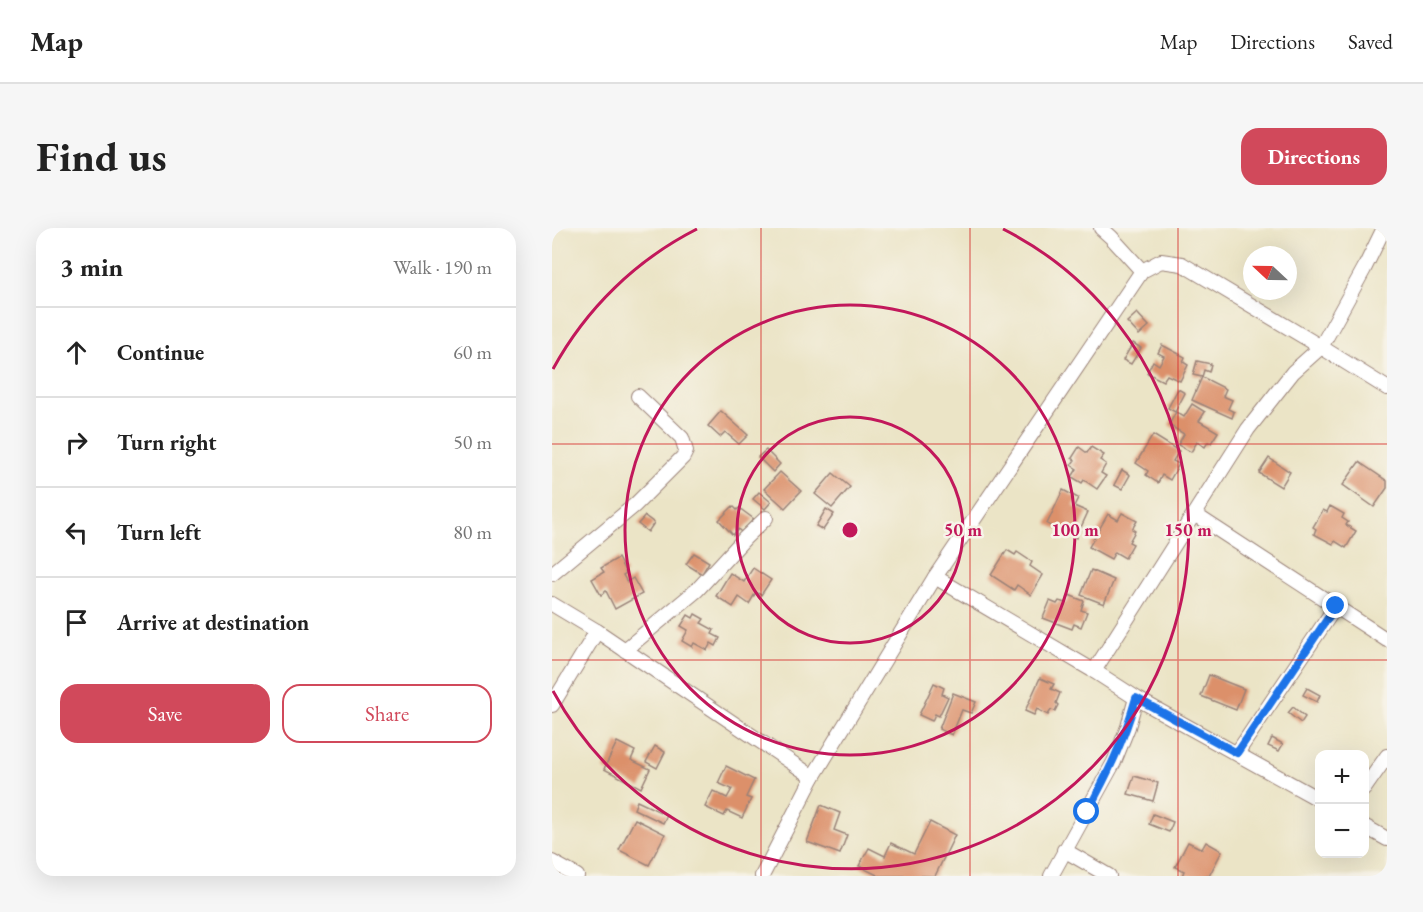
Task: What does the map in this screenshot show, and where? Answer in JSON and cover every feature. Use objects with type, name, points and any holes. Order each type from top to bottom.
[{"type":"street","points":[[1101,228],[1142,271]]},
{"type":"street","points":[[1094,670],[1248,429],[1293,372],[1322,347],[1384,228]]},
{"type":"street","points":[[762,876],[813,777],[935,577],[1142,271],[1161,261],[1182,264],[1387,388]]},
{"type":"street","points":[[552,574],[635,505],[683,457],[686,451],[682,438],[638,396]]},
{"type":"street","points":[[1194,514],[1387,640]]},
{"type":"street","points":[[625,650],[697,590],[766,518]]},
{"type":"street","points":[[935,577],[1094,670],[1136,698],[1315,797]]},
{"type":"street","points":[[552,604],[597,631],[813,777]]},
{"type":"street","points":[[1237,753],[1336,606]]},
{"type":"street","points":[[552,705],[597,631]]},
{"type":"street","points":[[1051,876],[1114,762],[1128,727],[1136,698]]},
{"type":"street","points":[[1369,783],[1387,756]]},
{"type":"street","points":[[1369,828],[1387,839]]},
{"type":"street","points":[[1064,850],[1109,876]]},
{"type":"street","points":[[552,862],[577,876]]},
{"type":"building","points":[[1137,313],[1149,326],[1139,335],[1127,322]]},
{"type":"building","points":[[1133,343],[1141,348],[1131,364],[1123,360]]},
{"type":"building","points":[[1162,345],[1185,357],[1183,362],[1188,365],[1180,381],[1167,375],[1163,381],[1147,373],[1153,361],[1159,365],[1164,356],[1158,353]]},
{"type":"building","points":[[1197,361],[1211,364],[1209,372],[1204,370],[1202,377],[1193,375]]},
{"type":"building","points":[[1202,377],[1226,389],[1223,396],[1232,400],[1228,409],[1234,412],[1232,418],[1192,400]]},
{"type":"building","points":[[1178,389],[1185,393],[1175,412],[1168,408]]},
{"type":"building","points":[[1192,404],[1205,412],[1199,421],[1218,432],[1211,443],[1208,442],[1205,447],[1197,442],[1191,452],[1178,445],[1184,434],[1169,425],[1176,412],[1184,417]]},
{"type":"building","points":[[721,411],[748,435],[739,444],[725,432],[720,437],[708,426]]},
{"type":"building","points":[[1153,435],[1179,451],[1173,461],[1179,464],[1170,480],[1162,475],[1158,483],[1146,475],[1148,471],[1136,463]]},
{"type":"building","points":[[1079,447],[1087,453],[1091,447],[1104,455],[1100,460],[1106,464],[1101,473],[1106,476],[1097,489],[1084,480],[1082,483],[1072,477],[1077,469],[1071,465],[1075,460],[1072,458]]},
{"type":"building","points":[[766,450],[780,464],[773,472],[758,457]]},
{"type":"building","points":[[1269,458],[1290,472],[1281,487],[1259,473]]},
{"type":"building","points":[[1359,462],[1387,481],[1387,488],[1374,507],[1343,485]]},
{"type":"building","points":[[1122,470],[1130,475],[1122,489],[1114,485]]},
{"type":"building","points":[[780,472],[801,491],[785,508],[764,489]]},
{"type":"building","points":[[833,473],[850,487],[832,508],[815,494]]},
{"type":"building","points":[[1063,490],[1078,498],[1074,506],[1088,512],[1076,538],[1047,524]]},
{"type":"building","points":[[759,492],[771,502],[765,509],[753,499]]},
{"type":"building","points":[[733,506],[754,519],[741,532],[738,529],[733,535],[719,520]]},
{"type":"building","points":[[1330,506],[1344,514],[1342,518],[1348,522],[1346,525],[1356,531],[1346,548],[1335,541],[1333,544],[1314,534],[1316,529],[1313,527],[1323,510],[1327,512]]},
{"type":"building","points":[[826,509],[834,514],[823,530],[816,526]]},
{"type":"building","points":[[1122,513],[1137,521],[1132,529],[1135,531],[1129,542],[1133,544],[1125,558],[1115,552],[1111,559],[1089,547],[1108,514],[1118,520]]},
{"type":"building","points":[[645,516],[654,523],[648,532],[638,524]]},
{"type":"building","points":[[1007,550],[1015,555],[1017,552],[1032,562],[1030,566],[1043,575],[1031,595],[1017,585],[1014,590],[991,575]]},
{"type":"building","points":[[694,553],[709,562],[702,574],[686,564]]},
{"type":"building","points":[[618,558],[626,573],[623,575],[627,582],[633,578],[642,594],[615,609],[606,591],[601,595],[592,579],[604,572],[601,568]]},
{"type":"building","points":[[753,568],[771,580],[761,595],[756,592],[749,604],[739,597],[733,607],[716,596],[730,573],[744,582]]},
{"type":"building","points":[[1091,570],[1114,580],[1104,604],[1081,595]]},
{"type":"building","points":[[1069,595],[1084,601],[1081,610],[1087,612],[1081,627],[1074,624],[1072,629],[1043,618],[1050,601],[1057,604],[1059,601],[1066,603]]},
{"type":"building","points":[[695,614],[704,619],[701,623],[714,630],[712,634],[720,638],[716,646],[711,643],[707,650],[694,643],[692,647],[682,641],[688,630],[681,626],[688,615],[693,618]]},
{"type":"building","points":[[1209,675],[1244,689],[1236,710],[1201,696]]},
{"type":"building","points":[[1040,678],[1054,684],[1051,689],[1060,693],[1055,711],[1051,710],[1048,715],[1037,709],[1034,715],[1025,711]]},
{"type":"building","points":[[934,683],[944,688],[942,694],[948,697],[939,716],[935,714],[932,721],[919,715]]},
{"type":"building","points":[[1307,688],[1320,695],[1317,702],[1303,695]]},
{"type":"building","points":[[953,693],[976,702],[971,713],[962,710],[952,735],[939,729]]},
{"type":"building","points":[[1293,707],[1305,717],[1301,723],[1288,713]]},
{"type":"building","points":[[1272,738],[1283,744],[1279,751],[1268,746]]},
{"type":"building","points":[[617,742],[635,751],[631,760],[650,769],[641,788],[604,769]]},
{"type":"building","points":[[655,746],[665,752],[657,768],[646,762]]},
{"type":"building","points":[[726,766],[754,780],[746,797],[751,799],[742,818],[727,811],[724,816],[705,807],[713,791],[727,798],[732,789],[718,783]]},
{"type":"building","points":[[1134,776],[1158,783],[1153,801],[1128,794]]},
{"type":"building","points":[[637,801],[667,815],[663,823],[634,809]]},
{"type":"building","points":[[821,805],[840,813],[834,830],[847,835],[840,854],[807,842]]},
{"type":"building","points":[[1153,814],[1173,822],[1169,832],[1149,824]]},
{"type":"building","points":[[635,819],[665,834],[649,865],[619,850]]},
{"type":"building","points":[[930,822],[955,835],[935,876],[879,876],[859,866],[869,848],[885,856],[891,843],[914,854]]},
{"type":"building","points":[[1188,842],[1202,849],[1206,842],[1222,851],[1209,876],[1182,876],[1184,871],[1175,867]]},
{"type":"route","points":[[1087,812],[1114,762],[1128,727],[1136,698],[1237,753],[1336,606]]}]
